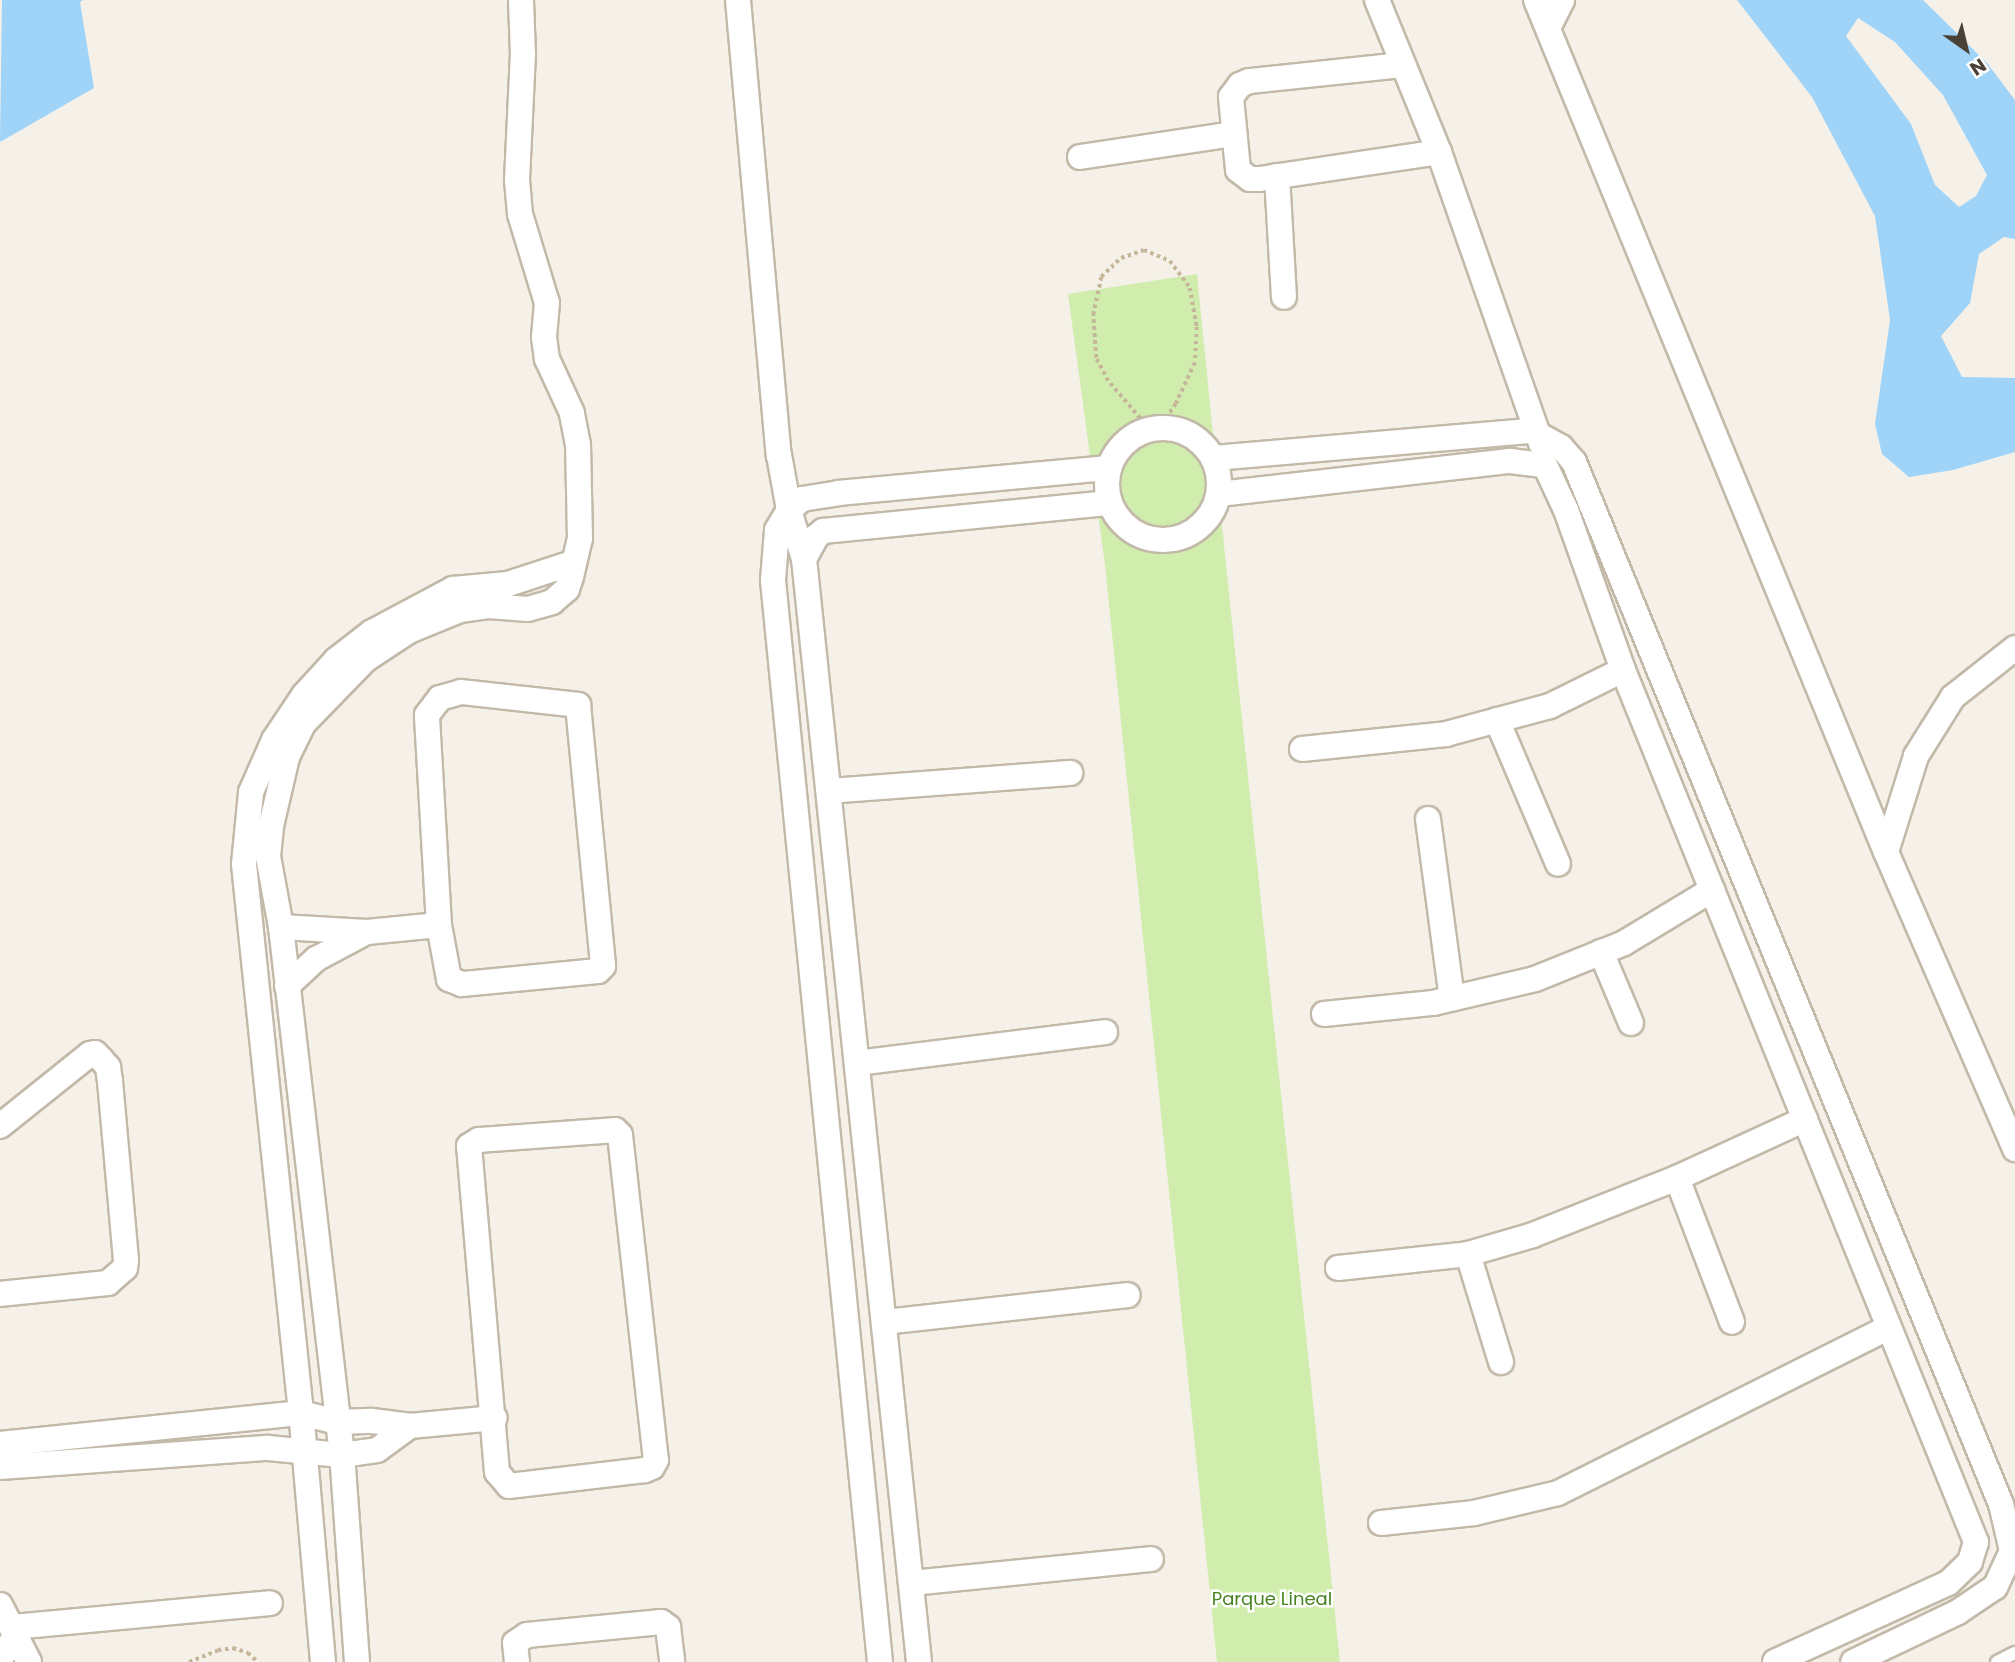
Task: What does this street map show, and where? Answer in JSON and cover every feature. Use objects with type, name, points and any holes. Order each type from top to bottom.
[{"type":"street","points":[[357,1662],[342,1455],[281,927],[268,856],[271,826],[287,757],[303,724],[365,660],[465,598],[528,609],[552,602],[566,589],[580,539],[578,445],[572,413],[547,359],[544,337],[547,303],[520,214],[518,191],[523,55],[520,0]]},
{"type":"street","points":[[738,0],[779,454],[789,510],[804,559],[919,1662]]},
{"type":"street","points":[[1377,0],[1439,152],[1539,434],[1545,465],[1566,510],[1623,670],[1976,1542],[1970,1562],[1948,1583],[1775,1662]]},
{"type":"street","points":[[1536,0],[1886,852],[2015,1149]]},
{"type":"street","points":[[1548,28],[1562,0]]},
{"type":"street","points":[[1402,65],[1249,80],[1240,85],[1231,97],[1239,173],[1250,179],[1439,152]]},
{"type":"street","points":[[1080,157],[1234,134]]},
{"type":"street","points":[[1277,176],[1284,297]]},
{"type":"street","points":[[1154,428],[1187,432],[1203,443],[1214,458],[1219,476],[1219,494],[1212,512],[1185,536],[1167,540],[1149,539],[1132,531],[1118,519],[1110,503],[1106,485],[1109,468],[1118,450],[1132,437],[1154,428]]},
{"type":"street","points":[[1214,458],[1532,431],[1561,447],[1574,461],[2001,1504],[2012,1550],[2010,1568],[1995,1587],[1958,1612],[1853,1662]]},
{"type":"street","points":[[1219,494],[1510,461],[1545,465]]},
{"type":"street","points":[[880,1662],[773,580],[777,530],[789,510],[802,499],[838,493],[1109,468]]},
{"type":"street","points":[[804,559],[817,536],[823,531],[1110,503]]},
{"type":"street","points":[[323,1662],[301,1413],[244,864],[251,792],[274,740],[304,695],[336,660],[372,632],[426,601],[465,598],[572,563]]},
{"type":"street","points":[[524,580],[528,609]]},
{"type":"street","points":[[1886,852],[1916,756],[1953,697],[2015,648]]},
{"type":"street","points":[[1302,750],[1446,734],[1550,706],[1623,670]]},
{"type":"street","points":[[461,692],[576,703],[603,966],[594,972],[457,984],[449,979],[439,925],[427,715],[430,709],[440,698],[461,692]]},
{"type":"street","points":[[1497,720],[1558,864]]},
{"type":"street","points":[[829,791],[1070,773]]},
{"type":"street","points":[[1428,819],[1452,998]]},
{"type":"street","points":[[244,864],[268,856]]},
{"type":"street","points":[[1324,1014],[1452,998],[1535,979],[1624,943],[1712,890]]},
{"type":"street","points":[[281,927],[367,932],[439,925]]},
{"type":"street","points":[[287,986],[316,959],[367,932]]},
{"type":"street","points":[[1601,953],[1632,1023]]},
{"type":"street","points":[[1759,1007],[1793,993]]},
{"type":"street","points":[[857,1063],[1105,1032]]},
{"type":"street","points":[[0,1126],[90,1054],[95,1053],[101,1059],[108,1067],[110,1081],[126,1260],[125,1268],[108,1283],[0,1294]]},
{"type":"street","points":[[267,1083],[297,1080]]},
{"type":"street","points":[[1338,1268],[1468,1254],[1533,1235],[1677,1178],[1805,1119]]},
{"type":"street","points":[[618,1132],[656,1460],[652,1467],[645,1470],[509,1486],[497,1472],[495,1418],[469,1146],[479,1140],[618,1132]]},
{"type":"street","points":[[1677,1178],[1732,1322]]},
{"type":"street","points":[[834,1193],[870,1191]]},
{"type":"street","points":[[1468,1254],[1501,1362]]},
{"type":"street","points":[[884,1322],[1128,1295]]},
{"type":"street","points":[[1381,1523],[1474,1513],[1558,1493],[1889,1327]]},
{"type":"street","points":[[0,1444],[301,1413],[338,1422],[372,1421],[410,1426],[495,1418]]},
{"type":"street","points":[[0,1467],[268,1448],[342,1455],[377,1450],[410,1426]]},
{"type":"street","points":[[911,1583],[1151,1559]]},
{"type":"street","points":[[15,1631],[270,1603]]},
{"type":"street","points":[[0,1605],[29,1662]]},
{"type":"street","points":[[517,1662],[515,1643],[527,1635],[661,1622],[668,1627],[672,1662]]},
{"type":"street","points":[[0,1659],[15,1631]]},
{"type":"lane","points":[[1997,1662],[2015,1653]]},
{"type":"path","points":[[1144,250],[1170,261],[1190,288],[1197,327],[1195,363],[1176,404],[1154,428],[1108,381],[1096,358],[1093,315],[1101,276],[1121,258],[1144,250]]},
{"type":"path","points":[[189,1662],[218,1650],[233,1648],[248,1653],[258,1662]]},
{"type":"green space","name":"Parque Lineal","points":[[1197,274],[1340,1662],[1217,1662],[1105,565],[1068,294]]},
{"type":"water","points":[[2,0],[83,0],[80,2],[94,88],[0,142]]},
{"type":"water","points":[[1737,0],[1923,0],[1987,63],[2015,100],[2015,239],[2004,237],[1979,254],[1970,303],[1941,336],[1962,377],[2015,378],[2015,452],[1953,470],[1909,477],[1882,454],[1875,424],[1890,320],[1875,216],[1812,97]],"holes":[[[1858,18],[1895,42],[1943,95],[1987,175],[1976,196],[1959,207],[1935,185],[1911,124],[1846,36]]]}]
